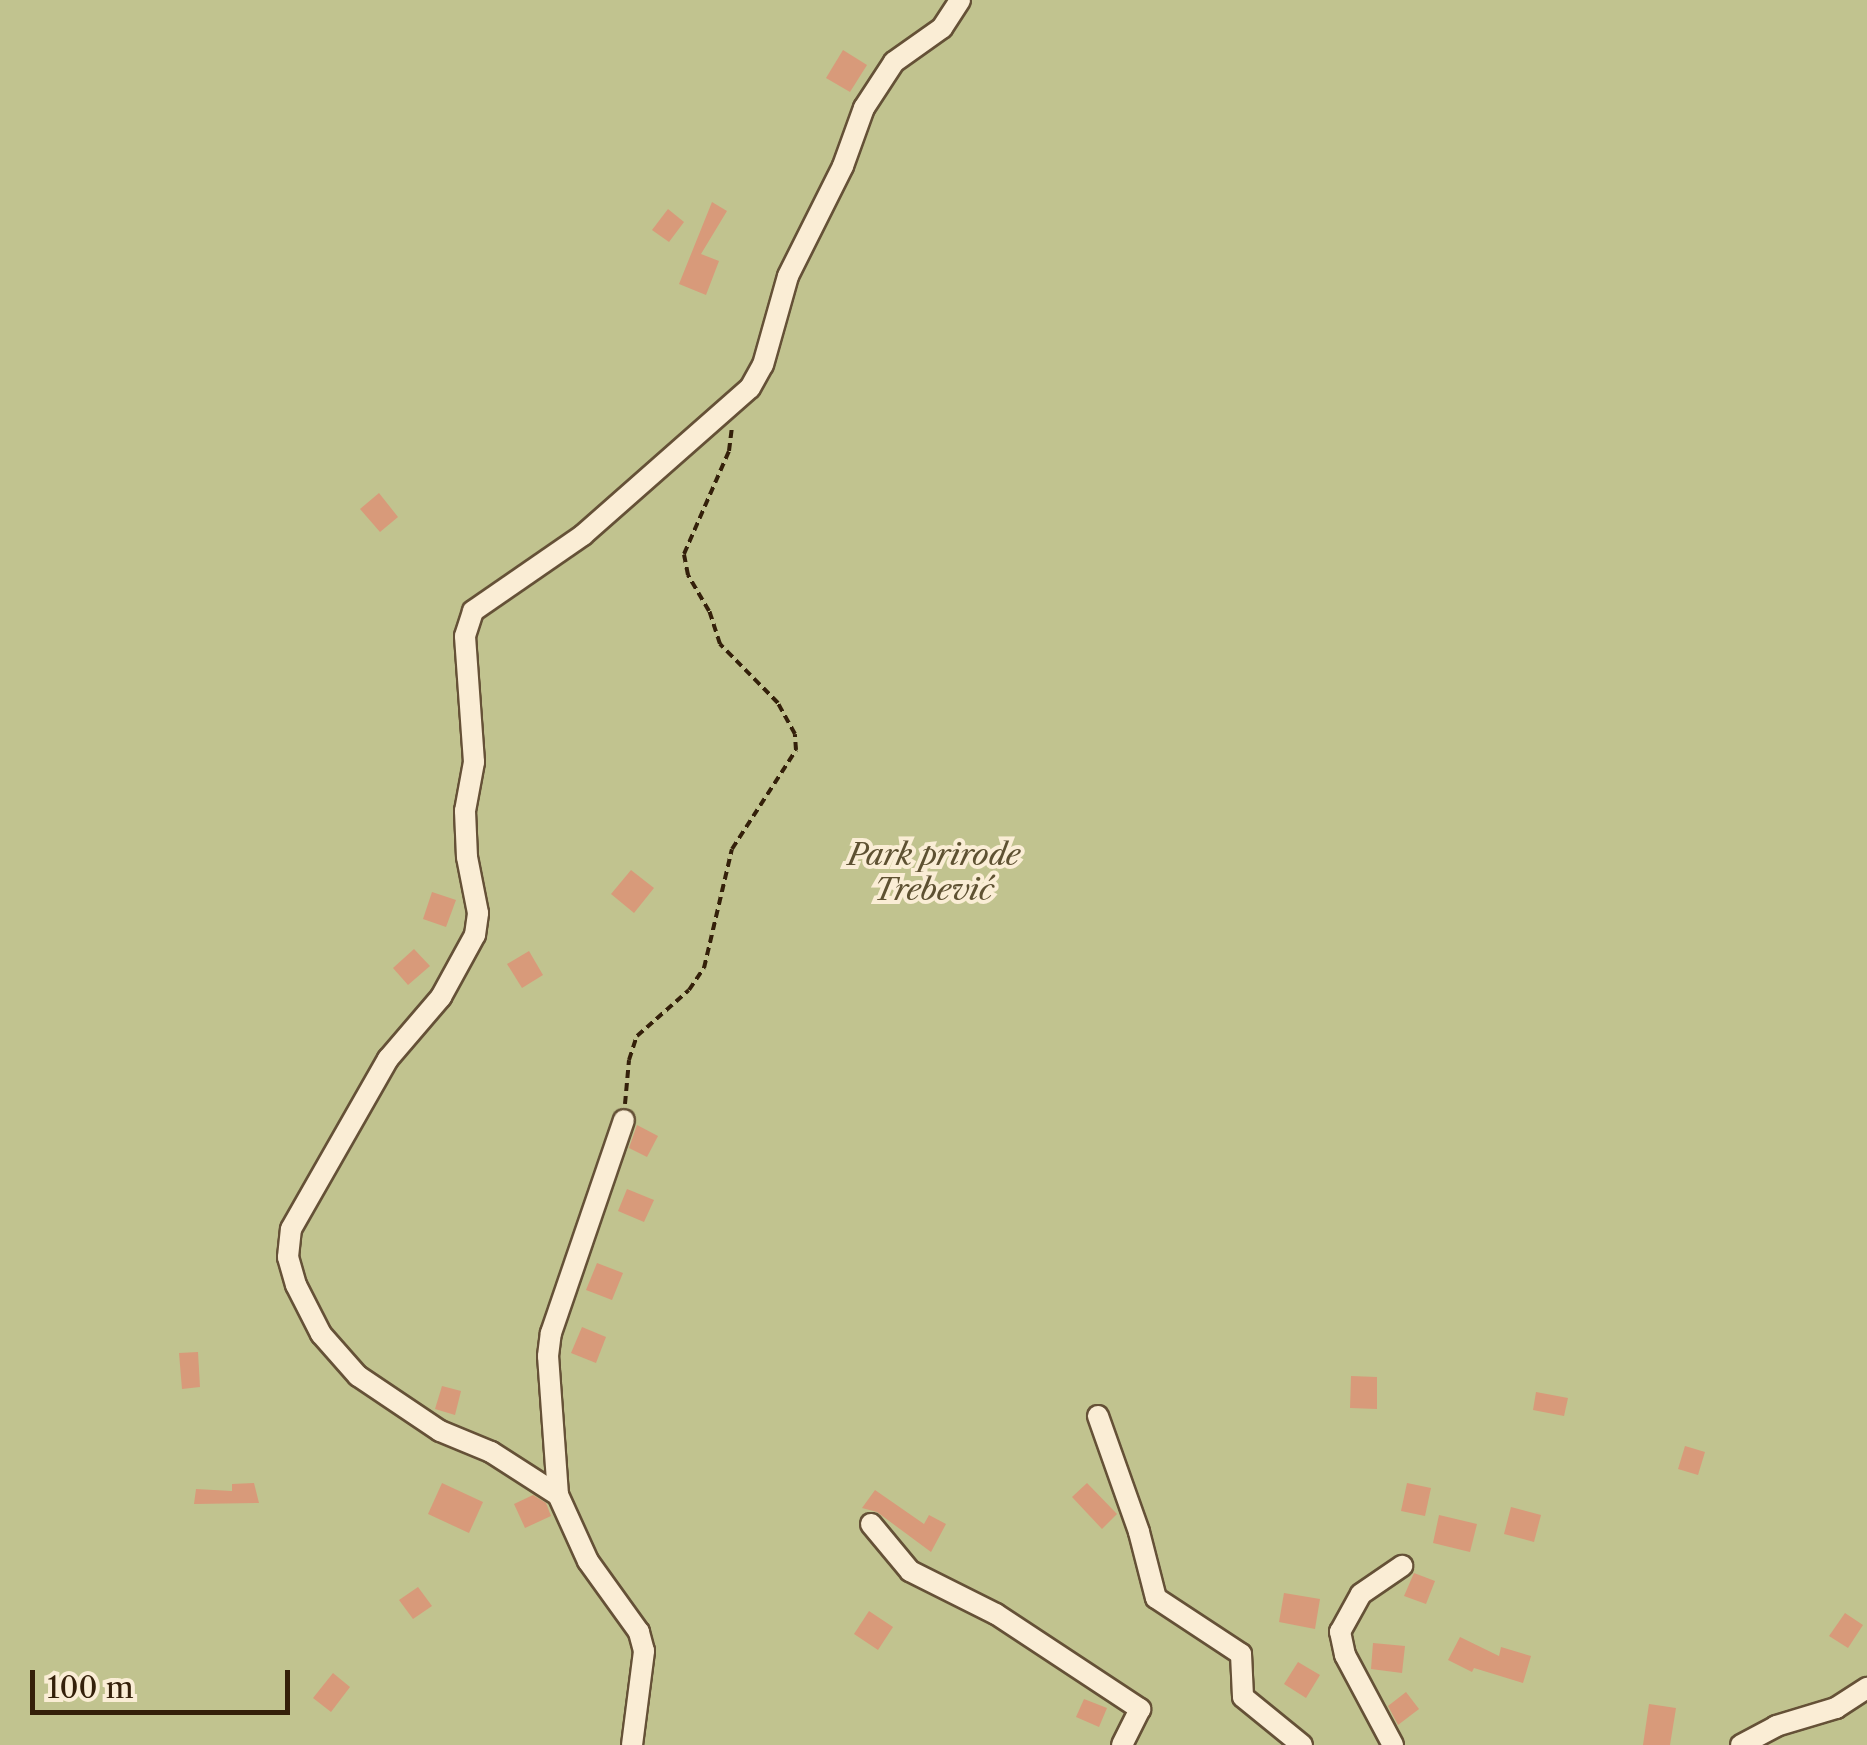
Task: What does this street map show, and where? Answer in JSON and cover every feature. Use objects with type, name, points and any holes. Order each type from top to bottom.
[{"type":"street","points":[[558,1495],[491,1452],[440,1431],[358,1376],[321,1334],[296,1285],[288,1257],[292,1229],[388,1059],[441,997],[475,935],[478,913],[467,857],[465,810],[474,762],[466,636],[473,611],[583,536],[750,388],[763,365],[788,276],[843,166],[864,108],[894,62],[942,28],[960,0]]},
{"type":"street","points":[[624,1120],[551,1332],[548,1356],[558,1495],[588,1560],[639,1632],[644,1651],[632,1745]]},
{"type":"street","points":[[1098,1416],[1139,1532],[1156,1598],[1241,1654],[1243,1697],[1302,1745]]},
{"type":"street","points":[[871,1524],[910,1572],[996,1614],[1140,1709],[1122,1745]]},
{"type":"street","points":[[1393,1745],[1344,1655],[1340,1632],[1361,1594],[1402,1566]]},
{"type":"street","points":[[1742,1745],[1776,1726],[1836,1708],[1867,1688]]},
{"type":"path","points":[[624,1120],[629,1060],[637,1036],[689,990],[704,968],[732,849],[796,750],[795,734],[778,703],[720,644],[709,610],[688,574],[684,554],[729,451],[731,407]]},
{"type":"green space","name":"Park prirode Trebević","points":[[0,0],[1867,0],[1867,1745],[0,1745]]},
{"type":"building","points":[[843,50],[867,65],[850,92],[826,78]]},
{"type":"building","points":[[712,202],[727,211],[701,254],[719,261],[706,295],[679,284]]},
{"type":"building","points":[[668,209],[684,222],[669,242],[652,230]]},
{"type":"building","points":[[379,493],[398,517],[380,532],[360,509]]},
{"type":"building","points":[[631,870],[654,888],[634,913],[611,894]]},
{"type":"building","points":[[432,892],[456,900],[446,927],[423,919]]},
{"type":"building","points":[[414,949],[430,966],[408,985],[393,968]]},
{"type":"building","points":[[529,951],[543,975],[522,988],[507,964]]},
{"type":"building","points":[[637,1125],[658,1136],[647,1157],[629,1148]]},
{"type":"building","points":[[627,1189],[654,1200],[644,1222],[618,1211]]},
{"type":"building","points":[[597,1263],[623,1273],[612,1300],[586,1290]]},
{"type":"building","points":[[582,1327],[606,1337],[596,1363],[571,1353]]},
{"type":"building","points":[[198,1352],[200,1387],[182,1389],[179,1353]]},
{"type":"building","points":[[1351,1376],[1377,1377],[1377,1409],[1350,1408]]},
{"type":"building","points":[[442,1386],[461,1391],[455,1415],[435,1409]]},
{"type":"building","points":[[1536,1392],[1568,1398],[1564,1416],[1533,1410]]},
{"type":"building","points":[[1685,1446],[1705,1452],[1698,1475],[1678,1469]]},
{"type":"building","points":[[254,1483],[259,1503],[194,1504],[196,1489],[232,1491],[232,1484]]},
{"type":"building","points":[[442,1483],[483,1502],[469,1533],[428,1514]]},
{"type":"building","points":[[1087,1483],[1117,1514],[1102,1529],[1072,1497]]},
{"type":"building","points":[[1407,1483],[1431,1488],[1425,1516],[1401,1511]]},
{"type":"building","points":[[875,1490],[924,1524],[929,1515],[946,1524],[931,1552],[877,1512],[862,1508]]},
{"type":"building","points":[[533,1495],[546,1503],[551,1516],[525,1528],[514,1504]]},
{"type":"building","points":[[1511,1507],[1541,1515],[1534,1542],[1504,1534]]},
{"type":"building","points":[[1439,1515],[1477,1524],[1470,1552],[1433,1543]]},
{"type":"building","points":[[1414,1573],[1435,1581],[1426,1604],[1404,1596]]},
{"type":"building","points":[[418,1587],[432,1606],[413,1619],[399,1600]]},
{"type":"building","points":[[1284,1593],[1320,1599],[1315,1629],[1279,1622]]},
{"type":"building","points":[[869,1611],[893,1627],[878,1650],[854,1634]]},
{"type":"building","points":[[1845,1613],[1863,1625],[1848,1648],[1829,1636]]},
{"type":"building","points":[[1460,1637],[1499,1656],[1501,1647],[1531,1656],[1523,1683],[1474,1668],[1472,1672],[1448,1660]]},
{"type":"building","points":[[1373,1643],[1405,1646],[1402,1673],[1371,1669]]},
{"type":"building","points":[[1298,1662],[1320,1675],[1306,1698],[1284,1684]]},
{"type":"building","points":[[333,1673],[350,1687],[331,1712],[313,1698]]},
{"type":"building","points":[[1406,1692],[1419,1709],[1398,1725],[1388,1706]]},
{"type":"building","points":[[1084,1699],[1107,1708],[1099,1727],[1076,1717]]},
{"type":"building","points":[[1649,1704],[1676,1708],[1670,1745],[1643,1745]]}]
